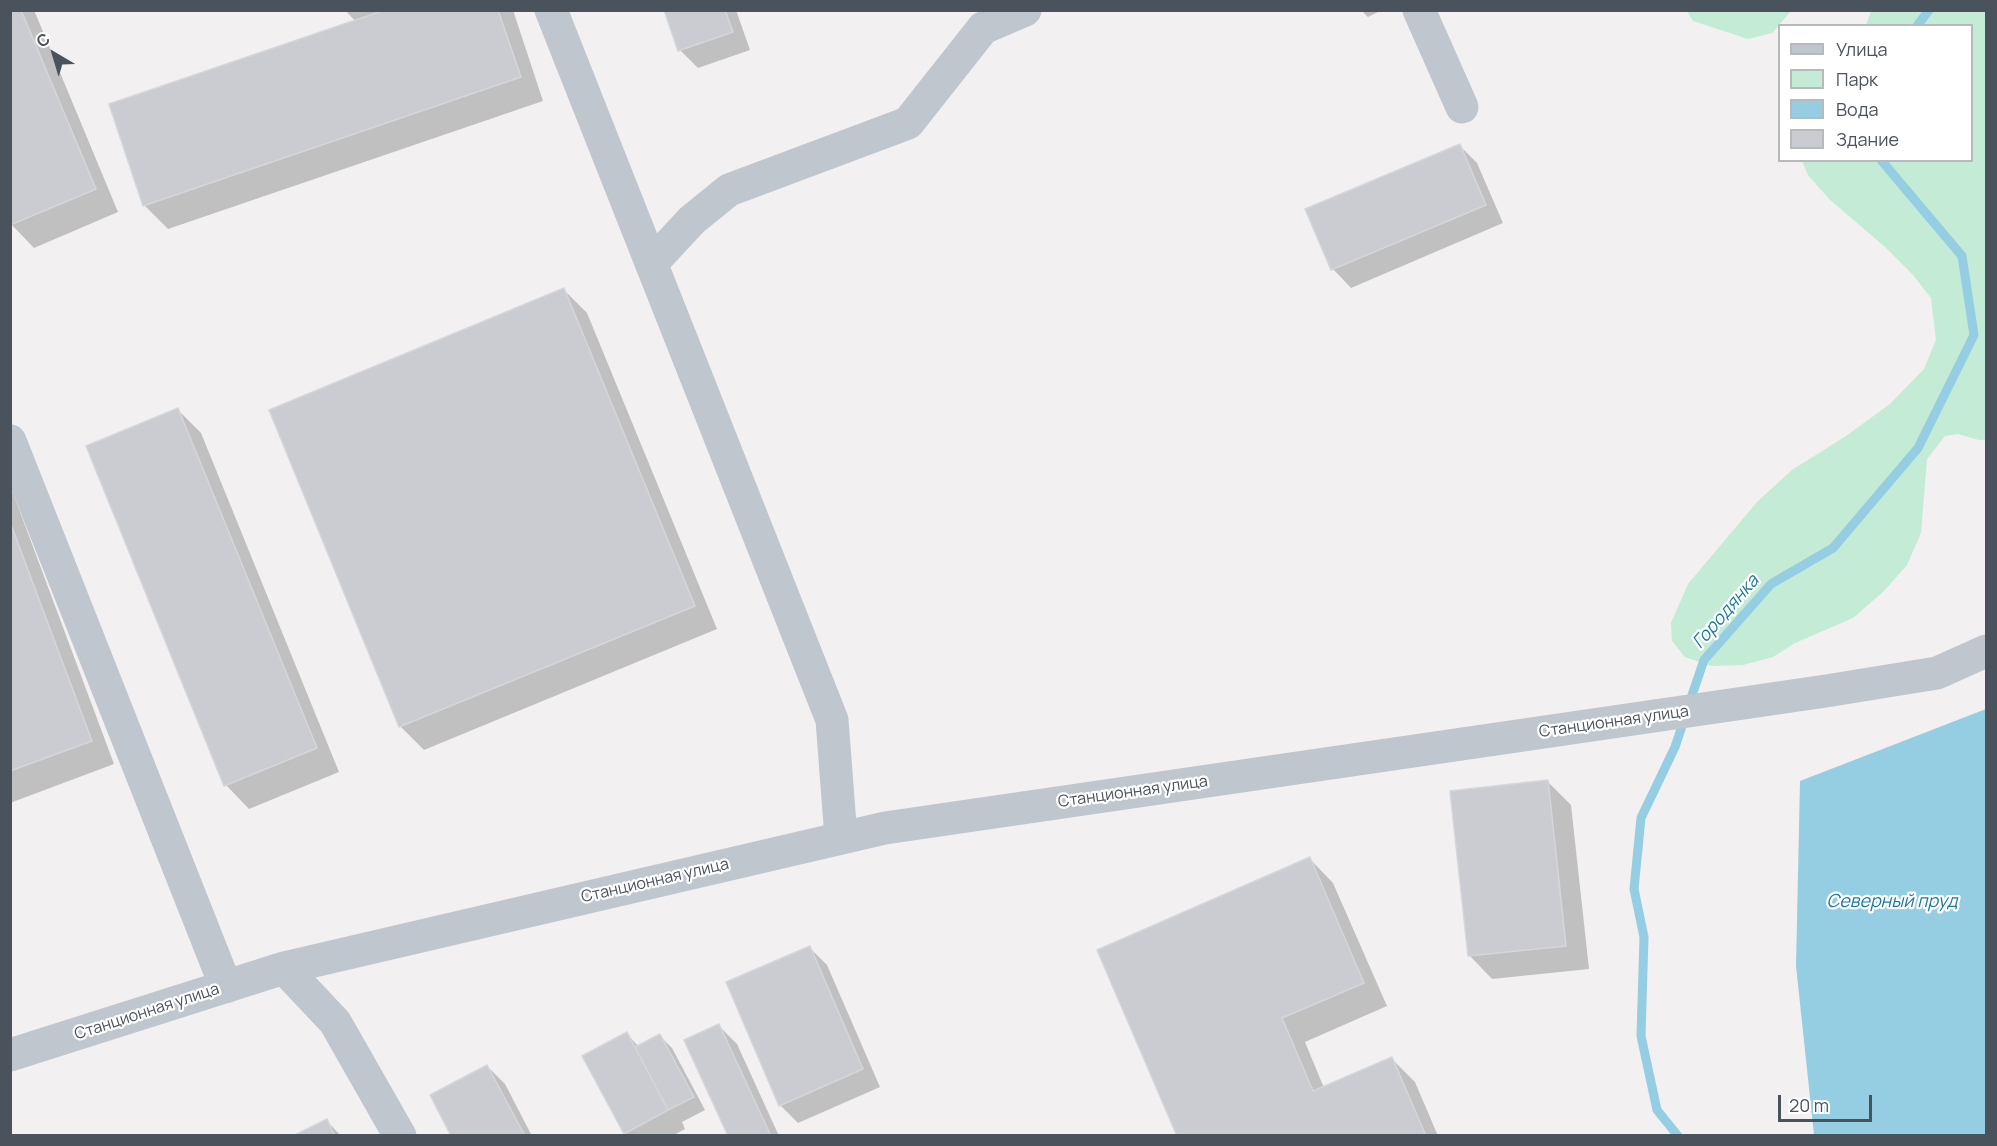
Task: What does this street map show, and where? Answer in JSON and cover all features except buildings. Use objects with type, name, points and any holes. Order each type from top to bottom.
[{"type":"street","points":[[551,10],[832,720],[842,838]]},
{"type":"street","points":[[652,263],[692,220],[729,190],[908,123],[983,28],[1025,10]]},
{"type":"street","points":[[1419,10],[1462,107]]},
{"type":"street","points":[[10,441],[226,987]]},
{"type":"street","name":"Станционная улица","points":[[10,1055],[284,968],[897,826],[1837,690],[1937,673],[1986,651]]},
{"type":"street","points":[[284,968],[335,1022],[400,1136]]},
{"type":"green space","points":[[1687,11],[1791,11],[1772,33],[1748,39],[1693,21]]},
{"type":"green space","points":[[1871,11],[1986,11],[1986,440],[1958,434],[1945,436],[1927,459],[1921,533],[1907,565],[1884,591],[1853,618],[1795,643],[1773,657],[1743,665],[1712,666],[1685,657],[1672,641],[1671,623],[1688,584],[1757,502],[1792,470],[1846,436],[1890,404],[1924,369],[1936,340],[1931,298],[1913,275],[1884,246],[1829,199],[1808,175],[1802,162],[1973,162],[1973,24],[1866,24]]},
{"type":"water","name":"Северный пруд","points":[[1986,709],[1986,1135],[1814,1135],[1796,966],[1800,781]]},
{"type":"waterway","name":"Городянка","points":[[1918,24],[1929,10]]},
{"type":"waterway","name":"Городянка","points":[[1689,704],[1704,660],[1771,584],[1833,548],[1918,448],[1974,335],[1962,256],[1883,162]]},
{"type":"waterway","name":"Городянка","points":[[1678,1136],[1657,1110],[1641,1036],[1644,937],[1634,889],[1641,818],[1675,747],[1685,717]]}]
